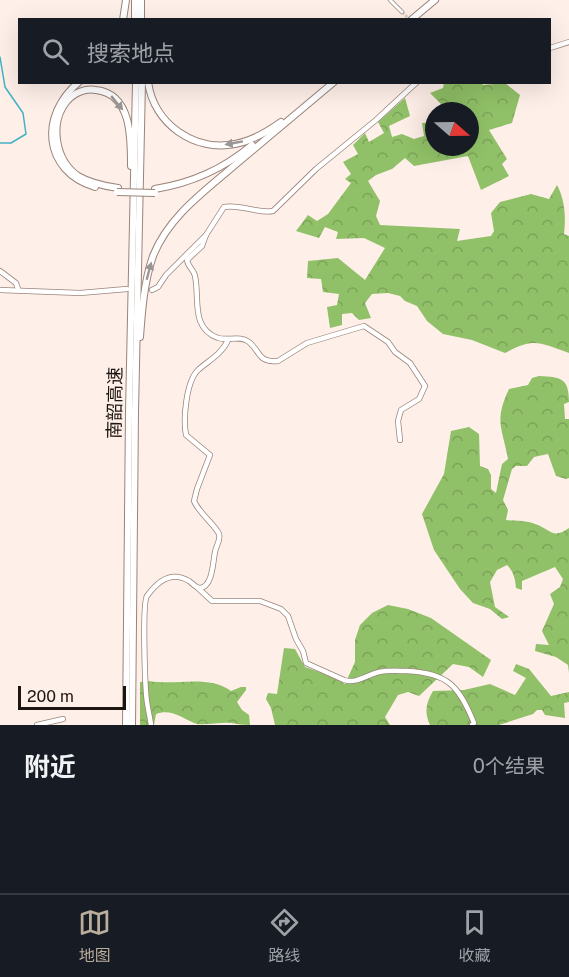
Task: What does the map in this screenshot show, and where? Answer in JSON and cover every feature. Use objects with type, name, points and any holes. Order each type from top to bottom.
[{"type":"highway","points":[[123,18],[126,0]]},
{"type":"highway","points":[[135,0],[135,18]]},
{"type":"highway","points":[[143,0],[143,18]]},
{"type":"highway","points":[[407,18],[428,0]]},
{"type":"highway","points":[[413,18],[435,0]]},
{"type":"highway","points":[[76,84],[55,110],[51,135],[54,148],[65,170],[86,184],[117,190],[155,191],[193,184],[246,156]]},
{"type":"highway","name":"南韶高速","points":[[126,725],[136,84]]},
{"type":"highway","name":"南韶高速","points":[[132,725],[141,84]]},
{"type":"highway","points":[[149,84],[154,105],[162,118],[184,136],[206,144],[227,145],[249,140],[286,118]]},
{"type":"highway","points":[[155,191],[215,171],[243,152],[328,84]]},
{"type":"highway","points":[[135,412],[144,292],[154,255],[164,234],[180,214],[332,84]]},
{"type":"highway","points":[[117,190],[78,176],[63,159],[58,148],[57,122],[61,110],[74,94],[99,90],[107,93],[121,106],[126,117],[130,148],[132,270]]},
{"type":"street","points":[[390,0],[402,12]]},
{"type":"street","points":[[551,47],[569,42]]},
{"type":"street","points":[[152,290],[158,287],[166,275],[206,235],[224,207],[240,206],[267,212],[278,207],[291,191],[376,120],[415,84]]},
{"type":"street","points":[[206,235],[202,246],[188,257],[187,264],[195,273],[196,306],[201,324],[215,337],[228,340],[244,339],[262,359],[278,361],[318,339],[359,326],[370,329],[410,363],[425,386],[419,399],[401,410],[398,421],[400,440]]},
{"type":"street","points":[[0,271],[16,283],[18,289]]},
{"type":"street","points":[[0,290],[80,293],[127,289]]},
{"type":"street","points":[[198,588],[206,585],[214,568],[219,534],[194,501],[210,455],[186,435],[186,401],[195,372],[214,358],[228,340]]},
{"type":"street","points":[[151,725],[146,685],[146,598],[161,580],[171,577],[181,577],[212,601],[260,601],[281,609],[288,616],[306,663],[344,680],[350,682],[385,671],[425,672],[441,677],[457,690],[469,711],[474,723],[472,725]]},
{"type":"street","points":[[37,725],[63,719]]},
{"type":"green space","points":[[444,84],[506,84],[520,95],[512,123],[489,130],[507,159],[502,164],[509,176],[481,190],[468,156],[479,156],[479,102],[439,102],[430,93],[443,88]]},
{"type":"green space","points":[[405,98],[410,116],[389,126],[392,137],[402,134],[414,139],[424,136],[422,123],[425,123],[425,156],[468,156],[414,166],[405,158],[392,169],[368,181],[380,201],[376,216],[380,225],[460,229],[457,241],[491,236],[494,231],[491,213],[500,202],[531,194],[549,199],[557,185],[564,209],[564,234],[569,236],[569,353],[531,343],[505,353],[472,340],[443,334],[427,321],[417,306],[400,296],[388,293],[372,294],[365,303],[371,318],[359,320],[352,313],[342,314],[342,325],[330,328],[327,307],[337,305],[339,294],[323,292],[321,279],[307,278],[308,261],[338,258],[365,280],[385,248],[364,238],[336,239],[338,232],[325,227],[319,238],[296,231],[308,215],[317,221],[328,214],[351,183],[345,179],[351,174],[343,162],[358,154],[353,145],[365,133],[369,142],[384,133],[378,122]]},
{"type":"green space","points":[[539,376],[562,380],[569,394],[569,402],[564,404],[565,419],[569,419],[569,478],[556,476],[548,454],[534,457],[527,466],[516,466],[512,469],[503,500],[508,510],[506,520],[525,521],[555,533],[569,528],[569,673],[568,665],[556,657],[535,651],[536,644],[549,645],[542,631],[554,604],[550,594],[560,587],[563,579],[555,567],[522,581],[522,590],[516,588],[514,576],[507,565],[497,570],[490,582],[495,607],[509,617],[502,619],[490,609],[473,603],[460,589],[434,550],[422,514],[444,474],[451,431],[469,427],[479,434],[480,466],[488,469],[491,475],[491,489],[496,493],[502,464],[508,459],[501,424],[504,400],[509,389],[528,385],[532,378]]},
{"type":"green space","points":[[388,605],[408,609],[431,618],[491,660],[483,677],[469,667],[453,664],[419,696],[408,692],[398,695],[385,717],[390,725],[275,725],[266,699],[268,693],[277,694],[284,648],[295,649],[305,667],[345,684],[355,662],[355,640],[360,625],[372,613]]},
{"type":"green space","points":[[516,664],[529,669],[551,696],[569,692],[569,702],[564,703],[565,718],[545,715],[542,710],[537,710],[533,714],[499,725],[430,725],[427,708],[433,691],[464,690],[490,684],[515,695],[526,678],[513,671]]},
{"type":"green space","points":[[140,682],[212,683],[231,691],[246,687],[237,702],[249,715],[250,725],[197,724],[167,712],[156,714],[154,725],[140,725]]},
{"type":"waterway","points":[[0,57],[5,87],[23,113],[26,134],[11,143],[0,143]]},
{"type":"tunnel","points":[[402,12],[408,18]]}]
